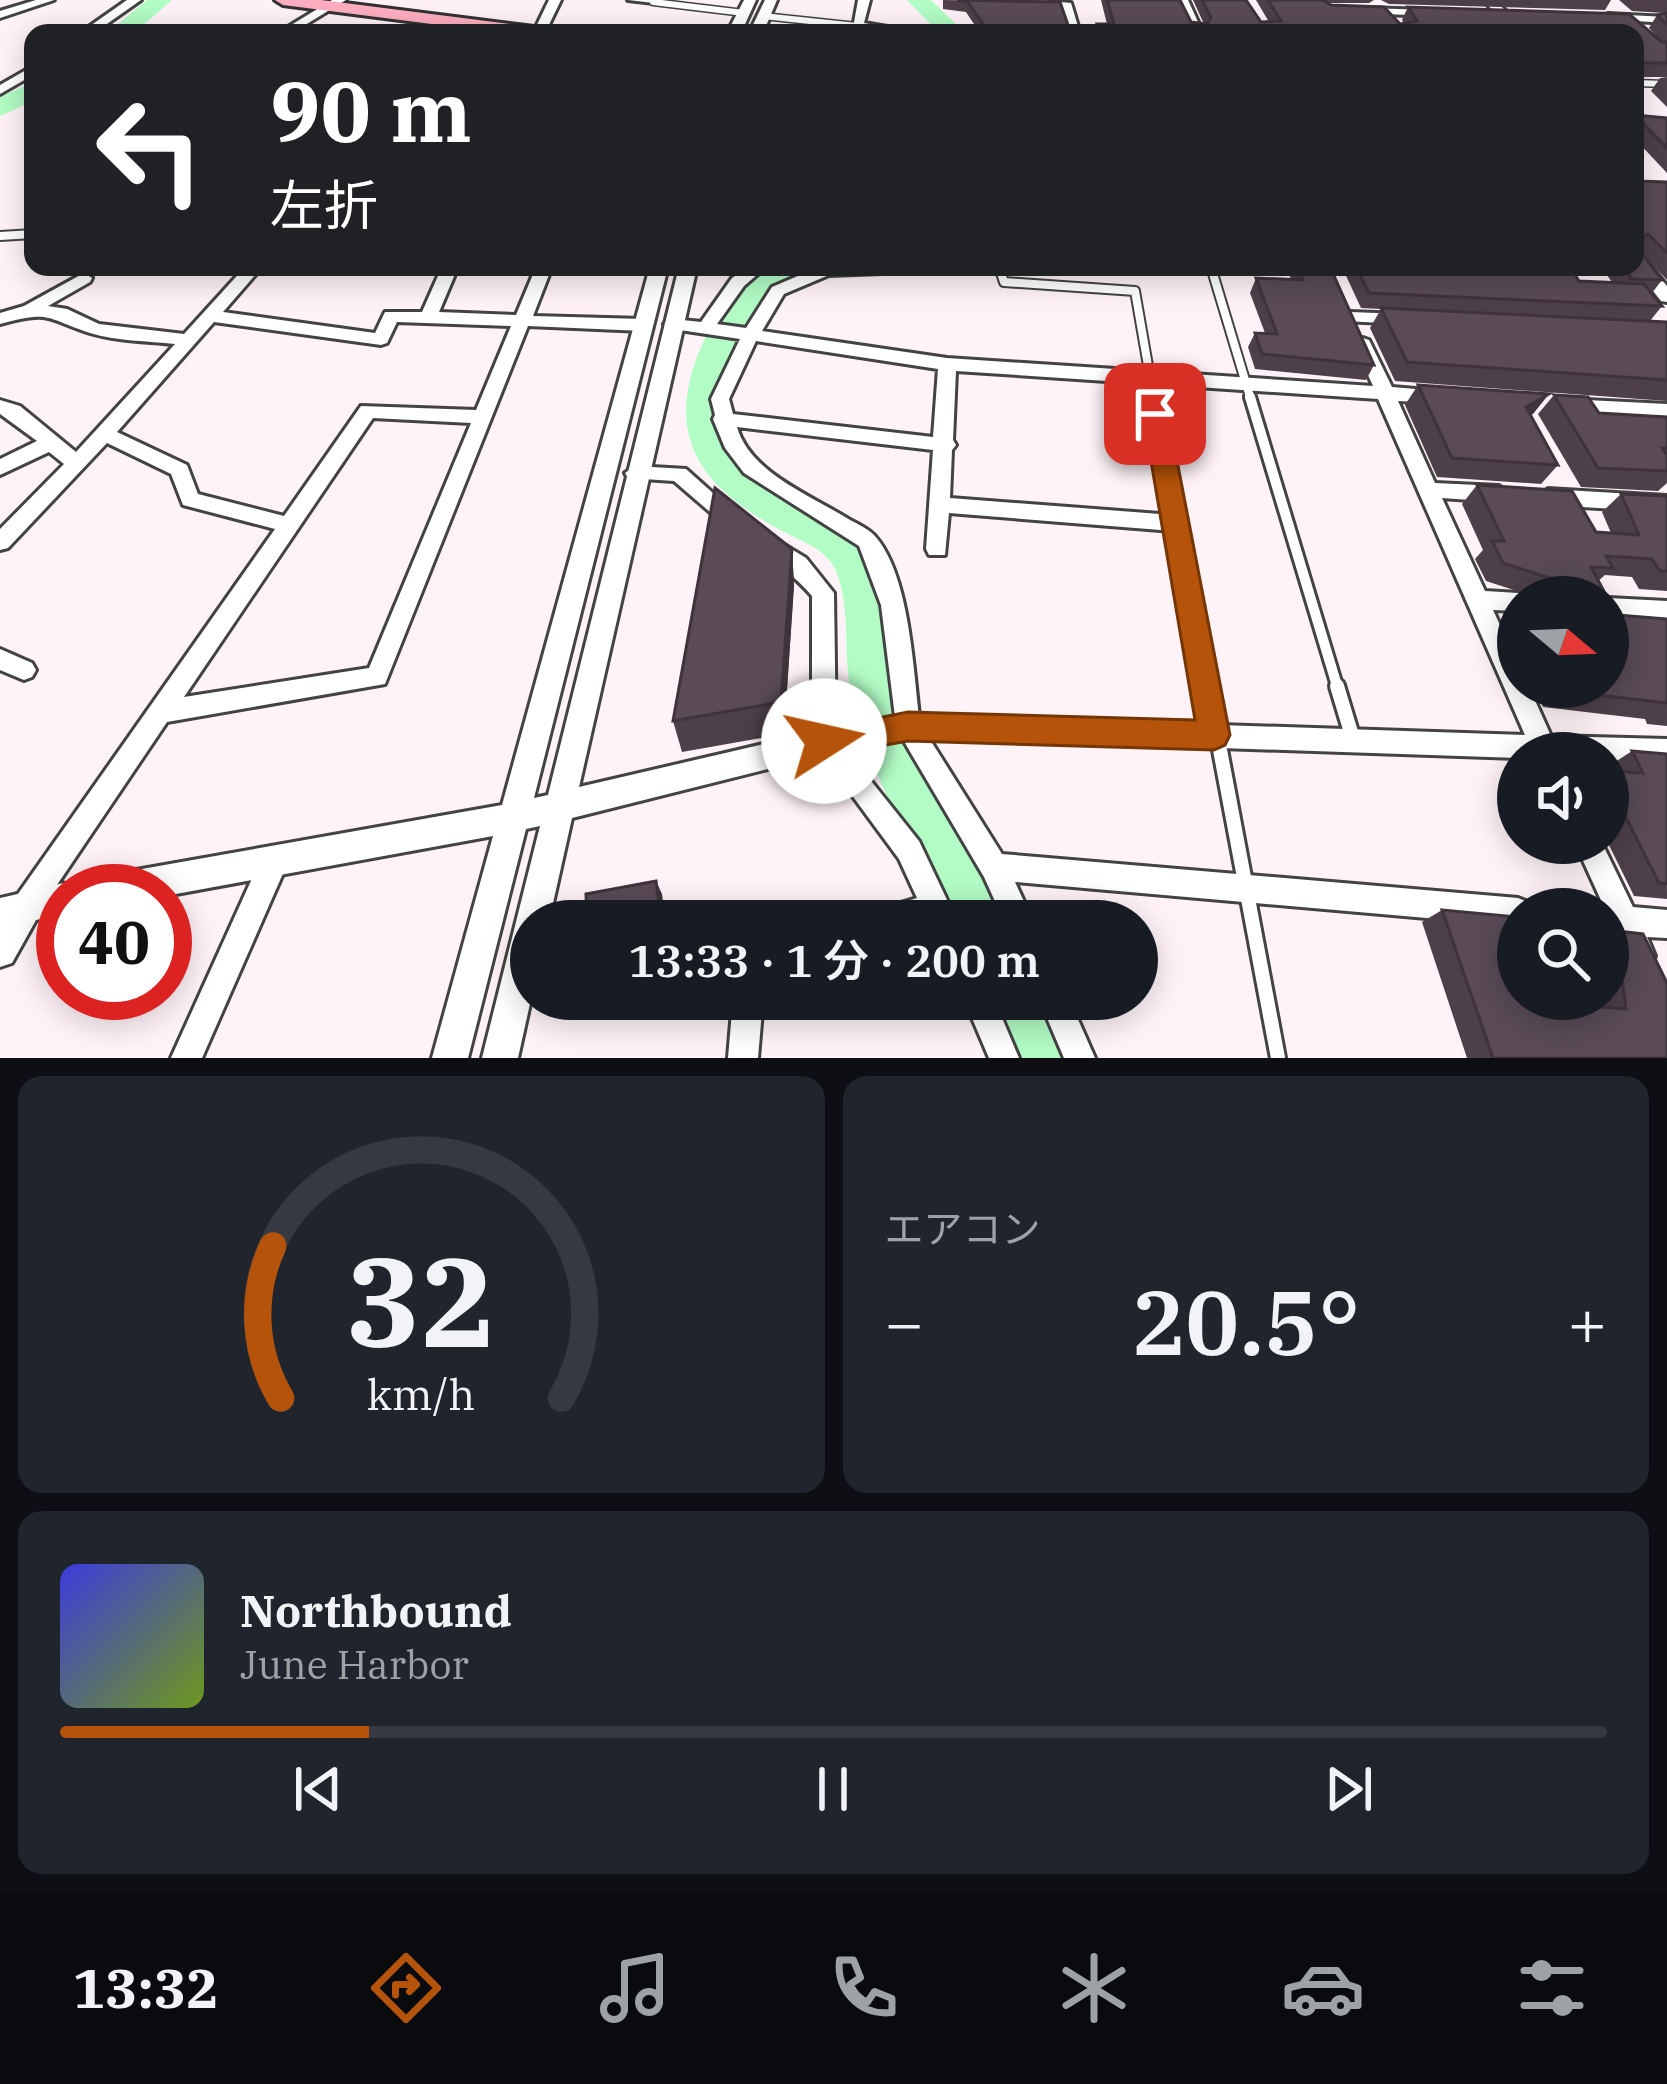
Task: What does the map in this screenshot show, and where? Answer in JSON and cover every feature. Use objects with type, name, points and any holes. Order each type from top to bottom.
[{"type":"main road","points":[[284,0],[334,3],[454,24]]},
{"type":"street","points":[[0,15],[48,0]]},
{"type":"street","points":[[99,24],[135,0]]},
{"type":"street","points":[[634,0],[653,1]]},
{"type":"street","points":[[760,24],[771,0]]},
{"type":"street","points":[[1374,0],[1393,24]]},
{"type":"street","points":[[1345,11],[1444,13],[1432,0]]},
{"type":"street","points":[[1489,0],[1512,24]]},
{"type":"street","points":[[1607,0],[1632,24]]},
{"type":"street","points":[[1657,0],[1667,9]]},
{"type":"street","points":[[299,24],[334,3]]},
{"type":"street","points":[[1022,4],[1067,5],[1072,24]]},
{"type":"street","points":[[1483,14],[1523,15]]},
{"type":"street","points":[[1585,16],[1667,20]]},
{"type":"street","points":[[1644,270],[1667,297]]},
{"type":"street","points":[[0,542],[246,276]]},
{"type":"street","points":[[430,314],[446,276]]},
{"type":"street","points":[[160,712],[376,677],[540,276]]},
{"type":"street","points":[[450,1058],[657,276]]},
{"type":"street","points":[[539,900],[556,805],[686,276]]},
{"type":"street","points":[[706,328],[746,276]]},
{"type":"street","points":[[808,276],[778,291],[749,337],[720,399],[722,419],[732,443],[751,468],[866,540],[878,557],[890,596],[908,726],[1009,900]]},
{"type":"street","points":[[0,319],[30,310],[84,278]]},
{"type":"street","points":[[1418,320],[1347,309],[1537,732]]},
{"type":"street","points":[[30,310],[61,313],[96,329],[190,340]]},
{"type":"street","points":[[210,316],[381,339],[391,316],[643,325]]},
{"type":"street","points":[[673,324],[947,364],[1457,399]]},
{"type":"street","points":[[937,549],[947,364]]},
{"type":"street","points":[[1551,404],[1667,411]]},
{"type":"street","points":[[0,407],[13,411],[77,464]]},
{"type":"street","points":[[0,951],[13,909],[160,712],[368,411],[480,417]]},
{"type":"street","points":[[722,419],[946,445]]},
{"type":"street","points":[[104,434],[180,470],[190,500],[289,525]]},
{"type":"street","points":[[0,468],[52,442]]},
{"type":"street","points":[[635,473],[679,474],[722,512],[798,564],[823,593],[838,739],[909,850],[933,900]]},
{"type":"street","points":[[1430,490],[1667,503]]},
{"type":"street","points":[[941,505],[1173,523]]},
{"type":"street","points":[[1478,600],[1497,601]]},
{"type":"street","points":[[1629,608],[1667,610]]},
{"type":"street","points":[[0,659],[24,670]]},
{"type":"street","points":[[192,876],[512,818],[908,726],[1497,746]]},
{"type":"street","points":[[1629,750],[1667,751]]},
{"type":"street","points":[[186,1058],[274,862]]},
{"type":"street","points":[[994,867],[1497,910]]},
{"type":"street","points":[[1629,921],[1667,924]]},
{"type":"street","points":[[1629,941],[1650,975]]},
{"type":"street","points":[[500,1058],[513,1020]]},
{"type":"street","points":[[743,1058],[746,1020]]},
{"type":"street","points":[[988,1020],[1004,1058]]},
{"type":"street","points":[[1063,1020],[1080,1058]]},
{"type":"lane","points":[[653,1],[747,6]]},
{"type":"lane","points":[[764,16],[838,24]]},
{"type":"lane","points":[[1002,276],[1004,282],[1135,291],[1173,523],[1279,1058]]},
{"type":"lane","points":[[1214,276],[1353,739]]},
{"type":"building","points":[[957,0],[1060,2],[1068,24],[983,24],[967,1]]},
{"type":"building","points":[[1107,0],[1180,0],[1191,22],[1207,24],[1114,24]]},
{"type":"building","points":[[1202,0],[1246,0],[1261,22],[1281,21],[1268,0],[1384,7],[1400,24],[1207,24],[1211,18]]},
{"type":"building","points":[[1408,7],[1629,14],[1641,24],[1400,24],[1417,21]]},
{"type":"building","points":[[1644,27],[1667,42],[1667,63],[1644,63]]},
{"type":"building","points":[[1644,116],[1667,118],[1667,148],[1644,124]]},
{"type":"building","points":[[1644,181],[1667,182],[1667,253],[1648,234],[1644,237]]},
{"type":"building","points":[[1644,256],[1662,280],[1630,276],[1644,276]]},
{"type":"building","points":[[1301,276],[1334,276],[1374,365],[1262,354],[1255,333],[1277,334],[1256,278],[1303,280]]},
{"type":"building","points":[[1360,276],[1576,276],[1579,281],[1644,284],[1662,306],[1369,293]]},
{"type":"building","points":[[1381,308],[1667,322],[1667,380],[1407,362]]},
{"type":"building","points":[[1418,385],[1549,394],[1526,407],[1558,465],[1452,458]]},
{"type":"building","points":[[1554,395],[1588,397],[1599,413],[1667,417],[1667,448],[1662,448],[1667,471],[1598,468]]},
{"type":"building","points":[[1477,485],[1572,491],[1596,532],[1639,535],[1621,494],[1667,496],[1667,571],[1660,571],[1652,559],[1606,556],[1613,568],[1591,567],[1596,576],[1544,576],[1503,563],[1492,541],[1504,541]]},
{"type":"building","points":[[715,488],[792,549],[781,702],[673,721]]},
{"type":"building","points":[[1629,616],[1667,619],[1667,703],[1629,699]]},
{"type":"building","points":[[1632,751],[1667,754],[1667,884],[1659,883],[1629,824],[1629,772],[1643,773]]},
{"type":"building","points":[[656,881],[658,900],[586,900],[586,894]]},
{"type":"building","points":[[1442,910],[1497,915],[1497,1020],[1629,1020],[1629,932],[1643,934],[1667,983],[1667,1058],[1493,1058]]},
{"type":"waterway","points":[[130,24],[161,0]]},
{"type":"waterway","points":[[918,0],[943,24]]},
{"type":"waterway","points":[[0,108],[24,95]]},
{"type":"waterway","points":[[774,276],[743,304],[715,356],[703,413],[707,436],[716,456],[748,490],[833,539],[850,555],[865,598],[872,682],[896,760],[914,802],[972,900]]},
{"type":"waterway","points":[[1031,1020],[1049,1058]]},
{"type":"route","points":[[824,741],[908,726],[1214,735],[1155,414]]}]
